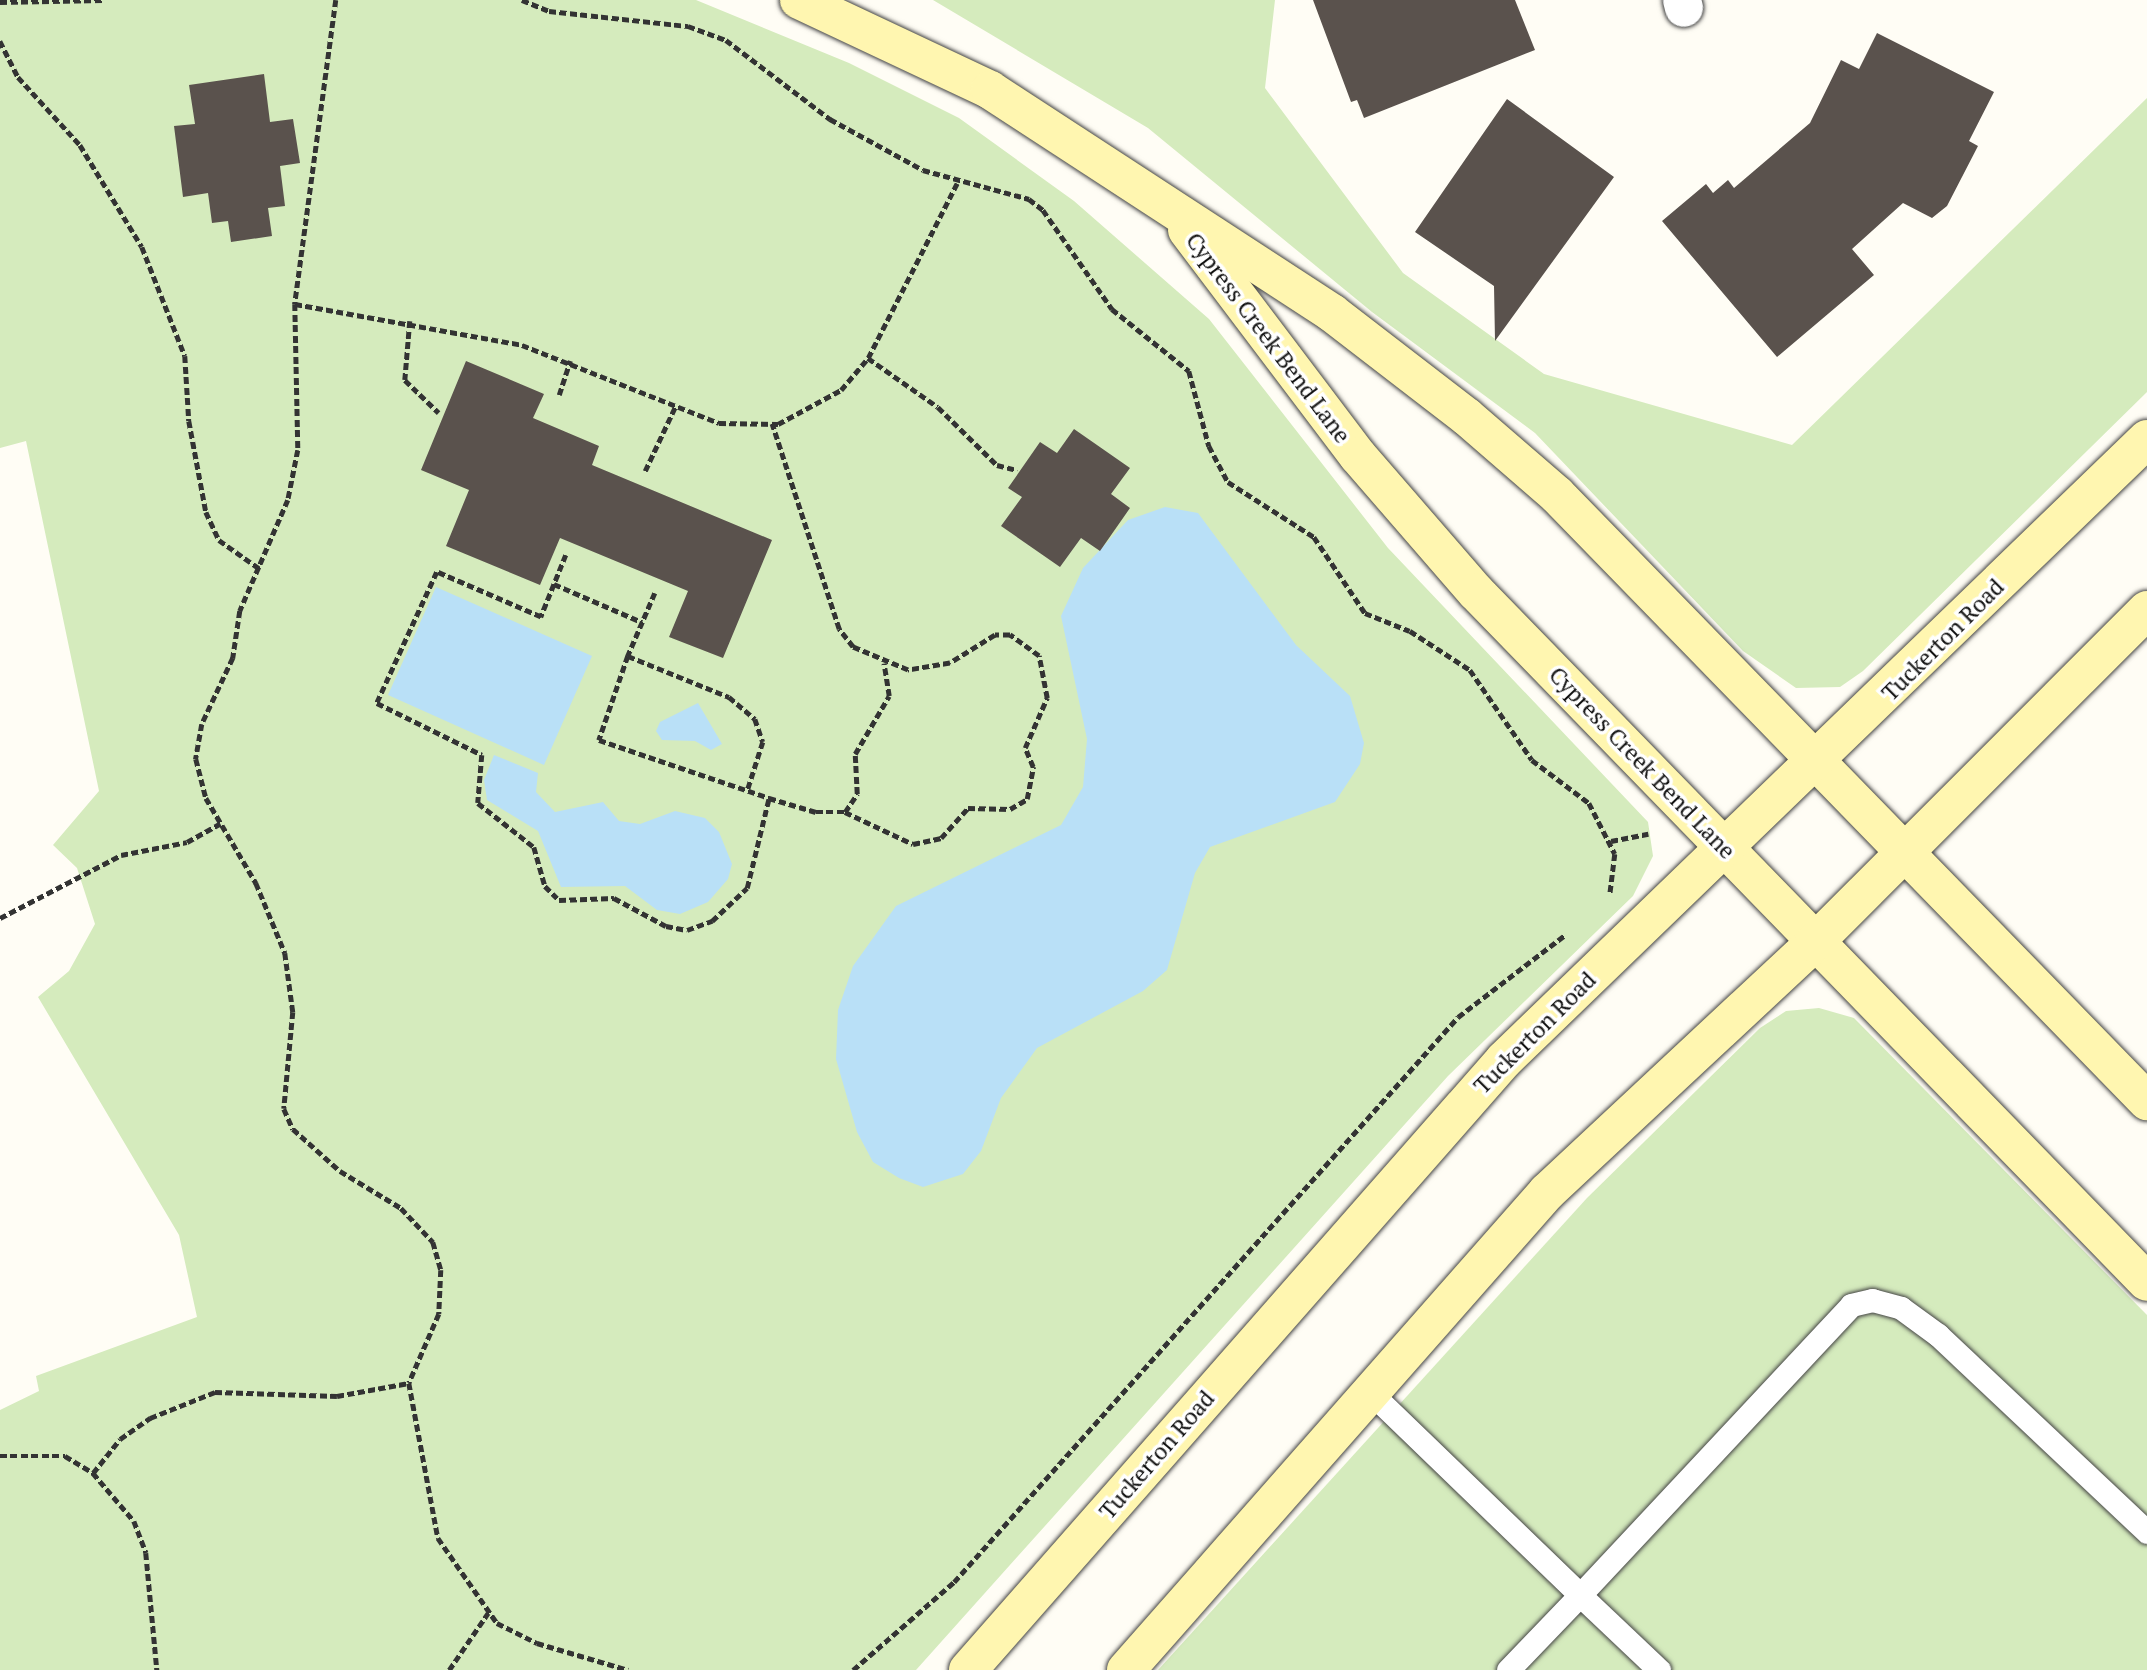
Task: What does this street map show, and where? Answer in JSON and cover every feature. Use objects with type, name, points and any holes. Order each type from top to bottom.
[{"type":"street","name":"Cypress Creek Bend Lane","points":[[799,0],[990,90],[1332,313],[1467,417],[1557,495],[2147,1101]]},
{"type":"street","name":"Cypress Creek Bend Lane","points":[[1174,212],[1285,365],[1476,592],[1814,943],[2147,1282]]},
{"type":"street","name":"Tuckerton Road","points":[[968,1670],[1504,1060],[1723,846],[1819,762],[2147,439]]},
{"type":"street","points":[[1126,1670],[1547,1192],[1814,943],[2147,610]]},
{"type":"lane","points":[[1508,1670],[1851,1305],[1872,1300],[1901,1308],[1938,1335],[2147,1532]]},
{"type":"lane","points":[[1371,1393],[1659,1670]]},
{"type":"path","points":[[0,2],[103,0]]},
{"type":"path","points":[[336,0],[295,303],[298,450],[288,500],[260,569],[197,744],[206,798],[256,883],[285,953],[293,1012],[284,1109],[293,1129],[340,1171],[401,1208],[433,1242],[441,1270],[439,1314],[410,1383],[438,1538],[488,1613],[514,1635],[628,1670]]},
{"type":"path","points":[[522,0],[538,6],[688,26],[726,40],[830,119],[957,183],[1014,195],[1043,210],[1112,309],[1189,371],[1209,446],[1228,482],[1314,537],[1366,613],[1410,631],[1470,670],[1532,760],[1600,818],[1615,854],[1615,876],[1603,901]]},
{"type":"path","points":[[538,6],[540,0]]},
{"type":"path","points":[[0,41],[18,77],[80,145],[142,247],[185,356],[189,421],[206,512],[219,540],[260,569]]},
{"type":"path","points":[[295,303],[410,321],[570,362],[719,423],[772,424],[817,408],[868,358],[957,183]]},
{"type":"path","points":[[410,321],[405,380],[439,413]]},
{"type":"path","points":[[868,358],[938,407],[997,466],[1017,470]]},
{"type":"path","points":[[559,395],[570,362]]},
{"type":"path","points":[[645,471],[677,405]]},
{"type":"path","points":[[655,593],[628,656],[598,740],[747,792],[816,812],[845,812],[913,845],[941,838],[968,808],[1010,809],[1033,789],[1025,748],[1047,698],[1046,674],[1029,645],[995,635],[950,663],[908,670],[884,663],[853,647],[839,629],[772,424]]},
{"type":"path","points":[[566,555],[541,617],[437,572],[377,703],[482,755],[478,803],[534,847],[545,886],[559,900],[614,898],[666,926],[687,930],[712,921],[747,888],[769,798]]},
{"type":"path","points":[[554,584],[642,622]]},
{"type":"path","points":[[628,656],[729,697],[755,719],[764,742],[747,792]]},
{"type":"path","points":[[845,812],[857,794],[855,754],[889,696],[884,663]]},
{"type":"path","points":[[0,918],[121,855],[187,842],[220,824]]},
{"type":"path","points":[[853,1670],[954,1582],[1458,1017],[1573,929]]},
{"type":"path","points":[[93,1473],[120,1439],[150,1418],[215,1392],[337,1396],[410,1383]]},
{"type":"path","points":[[0,1456],[65,1456],[93,1473],[134,1521],[146,1553],[157,1670]]},
{"type":"path","points":[[449,1670],[488,1613]]},
{"type":"green space","points":[[0,0],[696,0],[849,63],[959,118],[1074,201],[1209,319],[1388,548],[1648,822],[1653,856],[1633,896],[1448,1076],[916,1670],[0,1670],[0,1410],[39,1391],[36,1376],[197,1317],[179,1235],[38,997],[69,971],[95,924],[77,868],[53,845],[99,791],[26,441],[0,448]]},
{"type":"green space","points":[[933,0],[1275,0],[1265,88],[1403,273],[1544,374],[1792,445],[2147,98],[2147,392],[1863,671],[1840,687],[1796,688],[1743,651],[1535,433],[1372,312],[1148,128]]},
{"type":"green space","points":[[1819,1008],[1854,1018],[2147,1315],[2147,1670],[1158,1670],[1587,1198],[1760,1028],[1786,1011]]},
{"type":"water","points":[[1165,507],[1198,513],[1296,645],[1350,696],[1364,743],[1360,764],[1335,802],[1210,847],[1195,873],[1167,970],[1143,991],[1037,1048],[1001,1098],[981,1151],[963,1174],[923,1187],[899,1178],[873,1162],[857,1132],[836,1059],[838,1010],[853,966],[896,906],[1061,825],[1083,787],[1087,739],[1061,616],[1083,568],[1128,520]]},
{"type":"water","points":[[436,587],[592,656],[544,765],[388,695]]},
{"type":"water","points":[[698,703],[722,744],[711,750],[695,741],[662,740],[656,731],[660,722]]},
{"type":"water","points":[[494,755],[538,773],[536,792],[555,812],[603,802],[619,821],[640,824],[675,811],[705,818],[719,832],[732,864],[728,879],[708,902],[680,914],[657,910],[625,886],[561,887],[538,831],[487,800],[484,780]]},
{"type":"building","points":[[1313,0],[1515,0],[1535,50],[1364,118],[1357,100],[1351,102]]},
{"type":"building","points":[[1877,33],[1994,92],[1969,141],[1978,146],[1947,206],[1932,218],[1903,203],[1852,249],[1874,275],[1777,357],[1662,221],[1706,184],[1713,193],[1728,180],[1734,188],[1810,123],[1841,60],[1859,69]]},
{"type":"building","points":[[264,74],[270,122],[293,119],[300,163],[280,166],[285,206],[268,208],[272,236],[231,242],[228,221],[212,223],[208,193],[183,197],[174,126],[195,124],[189,85]]},
{"type":"building","points":[[1507,99],[1614,177],[1495,341],[1494,286],[1415,232]]},
{"type":"building","points":[[466,361],[544,394],[533,418],[599,446],[592,465],[772,540],[723,658],[669,637],[688,591],[560,538],[540,585],[446,546],[469,490],[421,470]]},
{"type":"building","points":[[1074,429],[1130,468],[1111,494],[1130,508],[1100,551],[1081,538],[1060,567],[1001,526],[1022,497],[1008,488],[1040,442],[1057,453]]}]
